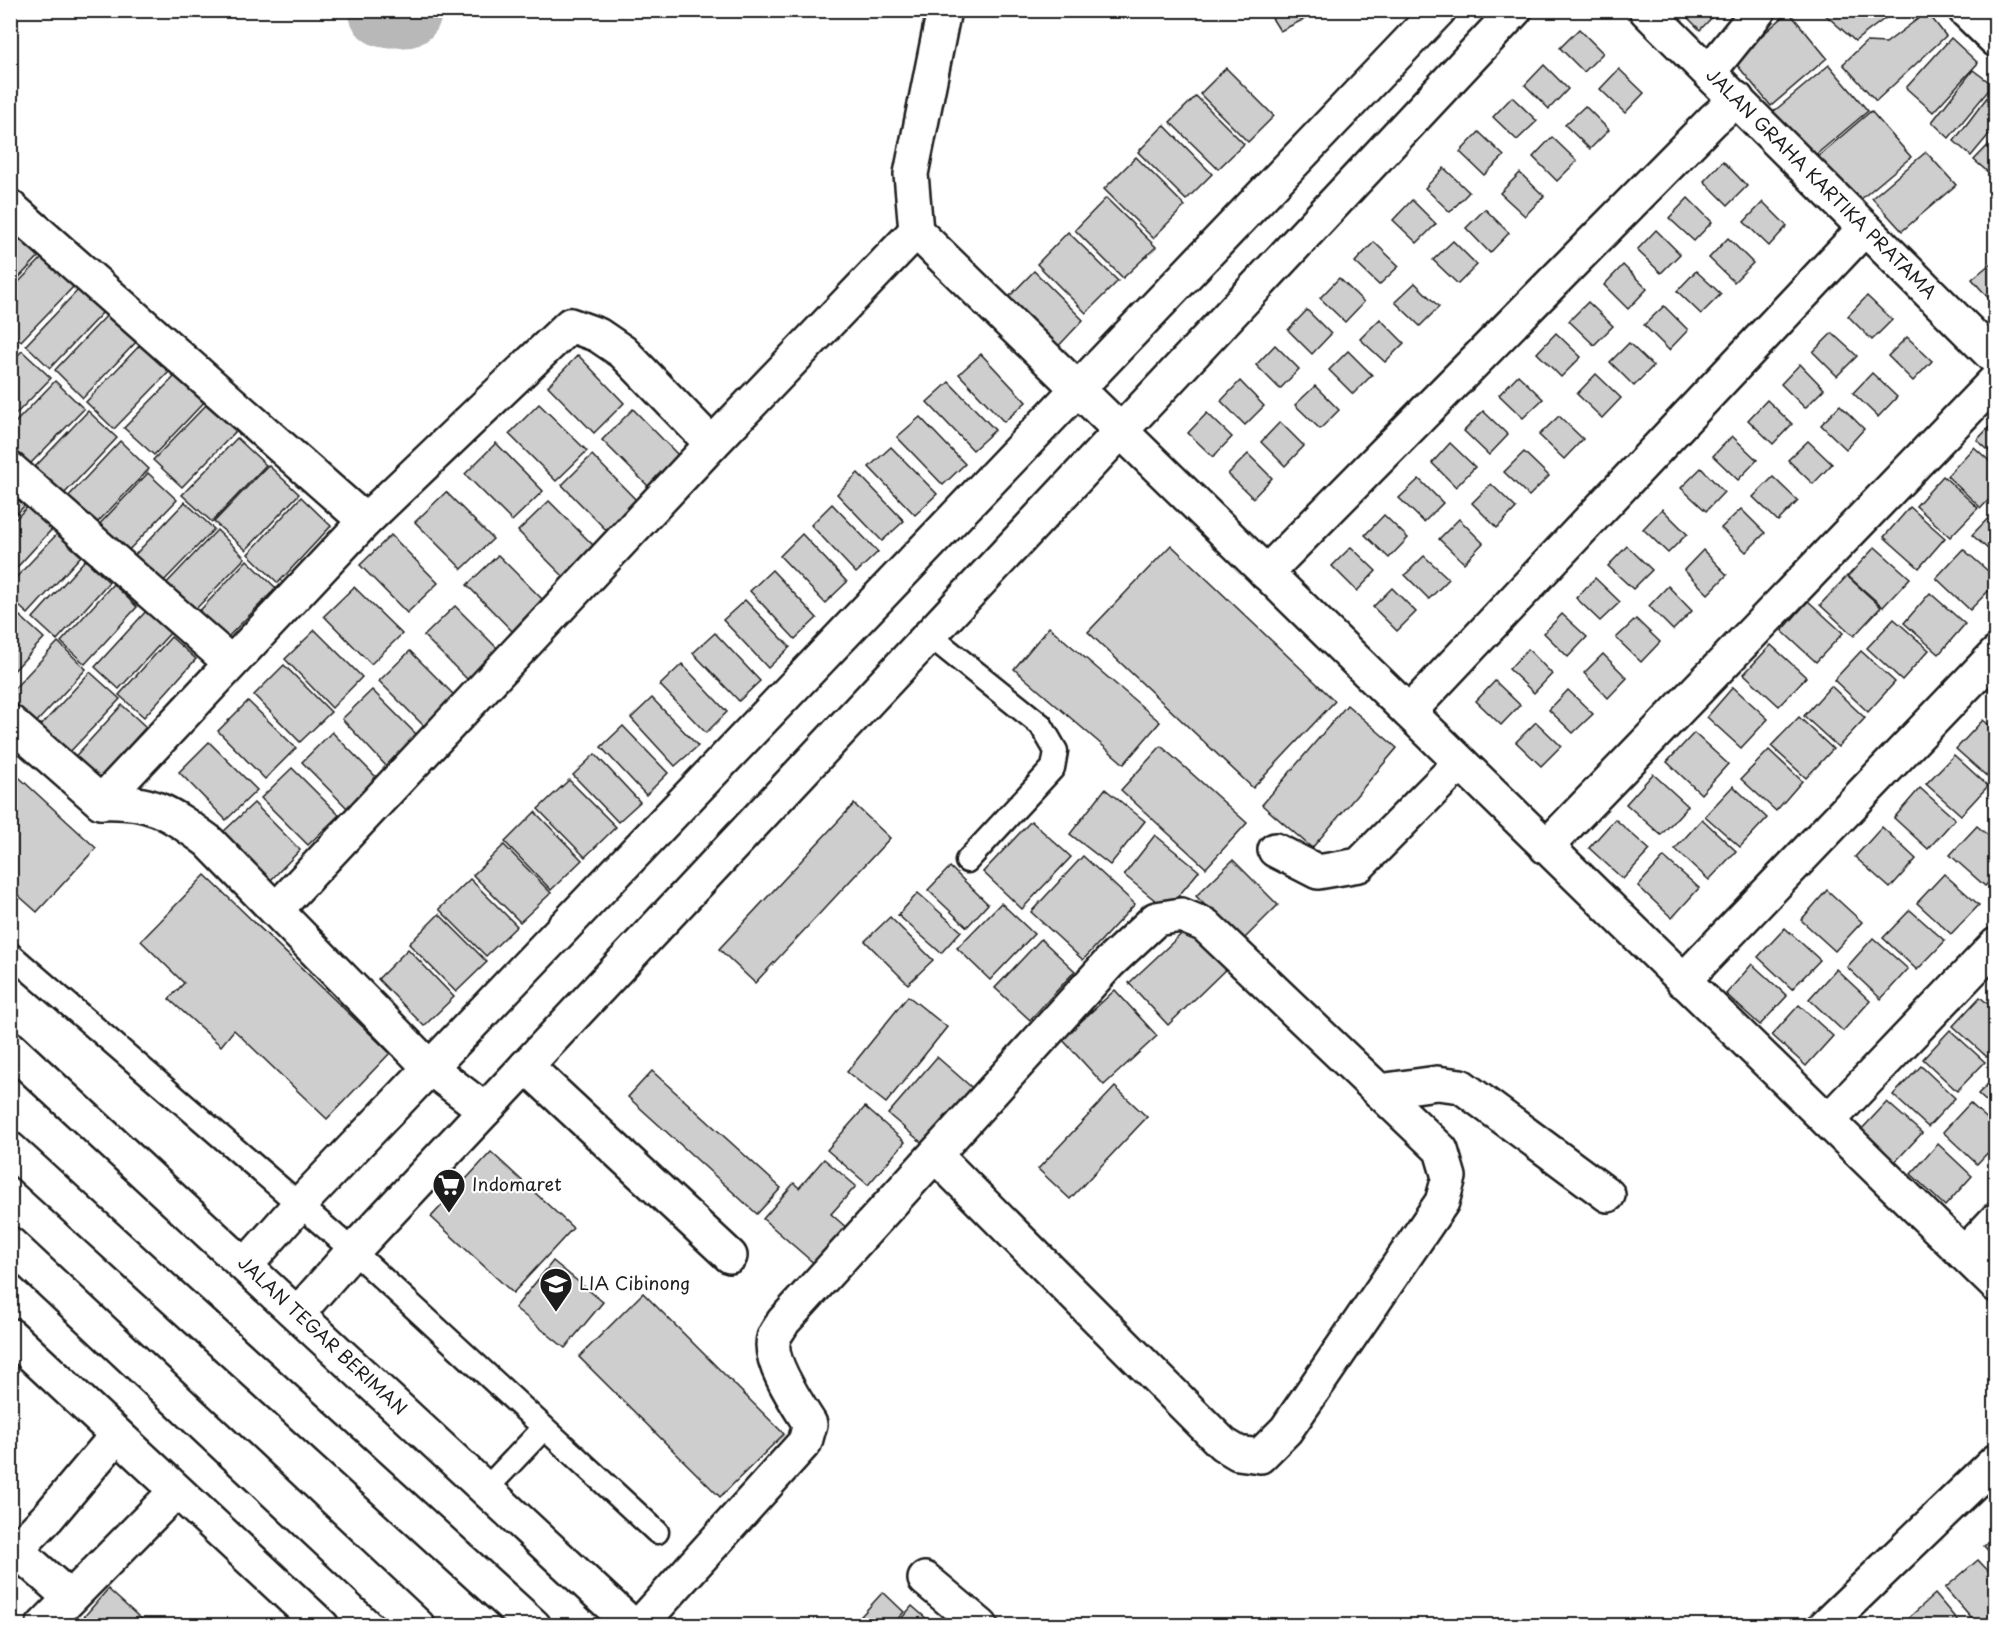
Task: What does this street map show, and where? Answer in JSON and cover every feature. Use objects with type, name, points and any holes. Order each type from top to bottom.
[{"type":"street","points":[[944,10],[911,174],[916,231],[1995,1285]]},
{"type":"street","points":[[246,1265],[299,1205],[1439,10]]},
{"type":"street","points":[[298,1313],[353,1251],[1515,10]]},
{"type":"street","name":"JALAN GRAHA KARTIKA PRATAMA","points":[[1646,10],[1995,359]]},
{"type":"street","points":[[1709,72],[1760,10]]},
{"type":"street","points":[[1965,10],[1995,40]]},
{"type":"street","points":[[1266,573],[1705,128],[1737,99]]},
{"type":"street","points":[[11,209],[365,521]]},
{"type":"street","points":[[1409,712],[1865,228]]},
{"type":"street","points":[[277,909],[712,444],[916,231]]},
{"type":"street","points":[[101,802],[230,662],[365,521],[570,325],[598,335],[623,352],[712,444]]},
{"type":"street","points":[[1546,847],[1995,380]]},
{"type":"street","points":[[10,469],[230,662]]},
{"type":"street","points":[[1683,981],[1995,654]]},
{"type":"street","points":[[10,722],[101,802],[133,801],[172,815],[208,842],[277,909],[430,1068],[485,1110]]},
{"type":"street","points":[[1275,850],[1318,872],[1359,865],[1448,776],[1464,765]]},
{"type":"street","points":[[639,1626],[805,1442],[810,1424],[789,1389],[773,1353],[774,1338],[783,1322],[1110,962],[1156,919],[1181,915],[1205,925],[1441,1150],[1449,1177],[1442,1202],[1286,1430],[1260,1456],[1238,1453],[1223,1444],[935,1155]]},
{"type":"street","points":[[1828,1121],[1995,945]]},
{"type":"street","name":"JALAN TEGAR BERIMAN","points":[[10,1048],[633,1626]]},
{"type":"street","points":[[526,1066],[730,1256]]},
{"type":"street","points":[[1379,1091],[1437,1083],[1461,1086],[1608,1195]]},
{"type":"street","points":[[10,1149],[534,1626]]},
{"type":"street","points":[[1964,1254],[1995,1220]]},
{"type":"street","points":[[10,1244],[418,1626]]},
{"type":"street","points":[[10,1335],[322,1626]]},
{"type":"street","points":[[69,1597],[13,1553],[48,1517],[117,1435]]},
{"type":"street","points":[[1825,1626],[1995,1461]]},
{"type":"street","points":[[43,1626],[101,1564],[176,1491]]},
{"type":"street","points":[[925,1579],[981,1626]]},
{"type":"lane","points":[[929,635],[1041,725],[1056,751],[1053,768],[967,861]]},
{"type":"lane","points":[[14,966],[353,1251],[657,1532]]},
{"type":"lane","points":[[486,1489],[544,1428]]},
{"type":"building","points":[[1267,10],[1323,10],[1280,31]]},
{"type":"building","points":[[1680,10],[1719,10],[1700,30]]},
{"type":"building","points":[[1820,10],[1896,10],[1855,41]]},
{"type":"building","points":[[1789,12],[1827,58],[1771,106],[1733,60]]},
{"type":"building","points":[[1927,12],[1946,36],[1876,101],[1843,64],[1866,42],[1886,43]]},
{"type":"building","points":[[1579,29],[1603,53],[1584,72],[1560,48]]},
{"type":"building","points":[[1951,38],[1978,63],[1933,112],[1906,88]]},
{"type":"building","points":[[1544,65],[1568,89],[1549,109],[1525,85]]},
{"type":"building","points":[[1829,65],[1868,111],[1812,158],[1773,112]]},
{"type":"building","points":[[1226,68],[1274,116],[1248,142],[1200,94]]},
{"type":"building","points":[[1619,69],[1644,93],[1625,113],[1600,89]]},
{"type":"building","points":[[1973,70],[1993,85],[1949,138],[1932,122]]},
{"type":"building","points":[[1994,88],[1996,126],[1971,156],[1954,141]]},
{"type":"building","points":[[1196,96],[1244,144],[1218,169],[1170,122]]},
{"type":"building","points":[[1512,97],[1537,121],[1517,140],[1493,117]]},
{"type":"building","points":[[1585,106],[1609,130],[1590,149],[1565,125]]},
{"type":"building","points":[[1871,111],[1911,157],[1854,205],[1815,159]]},
{"type":"building","points":[[1164,125],[1212,174],[1186,200],[1138,152]]},
{"type":"building","points":[[1479,132],[1504,156],[1484,175],[1460,152]]},
{"type":"building","points":[[1552,137],[1577,161],[1557,181],[1533,157]]},
{"type":"building","points":[[1996,137],[1996,179],[1974,160]]},
{"type":"building","points":[[1926,152],[1956,185],[1902,231],[1872,198]]},
{"type":"building","points":[[1136,157],[1185,206],[1153,238],[1104,189]]},
{"type":"building","points":[[1723,161],[1747,186],[1728,205],[1704,181]]},
{"type":"building","points":[[1444,168],[1469,192],[1450,212],[1425,188]]},
{"type":"building","points":[[1520,173],[1544,196],[1525,216],[1500,193]]},
{"type":"building","points":[[1106,198],[1156,247],[1123,278],[1075,230]]},
{"type":"building","points":[[1688,198],[1712,222],[1694,241],[1669,218]]},
{"type":"building","points":[[1412,200],[1436,224],[1417,243],[1393,220]]},
{"type":"building","points":[[1763,202],[1787,226],[1769,246],[1744,222]]},
{"type":"building","points":[[1485,209],[1509,233],[1490,253],[1466,228]]},
{"type":"building","points":[[10,225],[42,253],[10,287]]},
{"type":"building","points":[[1656,230],[1680,254],[1661,273],[1637,250]]},
{"type":"building","points":[[1068,232],[1118,281],[1086,313],[1037,264]]},
{"type":"building","points":[[1728,238],[1753,263],[1734,282],[1709,258]]},
{"type":"building","points":[[1453,241],[1477,265],[1458,284],[1433,260]]},
{"type":"building","points":[[1374,242],[1399,266],[1379,285],[1355,262]]},
{"type":"building","points":[[44,256],[75,285],[21,341],[10,331],[10,291]]},
{"type":"building","points":[[1996,259],[1996,307],[1972,279]]},
{"type":"building","points":[[1623,265],[1647,289],[1628,309],[1604,285]]},
{"type":"building","points":[[1034,271],[1083,320],[1052,353],[1003,303]]},
{"type":"building","points":[[1696,271],[1721,294],[1701,314],[1677,291]]},
{"type":"building","points":[[1339,278],[1364,302],[1345,322],[1320,298]]},
{"type":"building","points":[[1415,283],[1439,307],[1420,326],[1395,302]]},
{"type":"building","points":[[79,289],[104,311],[50,368],[26,345]]},
{"type":"building","points":[[1867,296],[1892,320],[1872,340],[1848,316]]},
{"type":"building","points":[[1588,302],[1613,326],[1594,345],[1569,321]]},
{"type":"building","points":[[1664,306],[1688,330],[1669,350],[1644,325]]},
{"type":"building","points":[[1307,310],[1331,334],[1312,354],[1288,330]]},
{"type":"building","points":[[109,313],[138,340],[83,398],[55,370]]},
{"type":"building","points":[[1380,319],[1404,343],[1385,362],[1360,339]]},
{"type":"building","points":[[1556,333],[1581,357],[1561,377],[1537,353]]},
{"type":"building","points":[[1832,333],[1857,356],[1837,376],[1813,352]]},
{"type":"building","points":[[10,336],[18,344],[10,352]]},
{"type":"building","points":[[1907,337],[1932,361],[1913,381],[1888,356]]},
{"type":"building","points":[[1629,343],[1653,366],[1634,386],[1610,362]]},
{"type":"building","points":[[140,345],[169,372],[114,429],[86,402]]},
{"type":"building","points":[[1275,345],[1299,369],[1280,389],[1256,365]]},
{"type":"building","points":[[22,351],[51,378],[10,420],[10,363]]},
{"type":"building","points":[[1348,351],[1372,375],[1353,394],[1329,370]]},
{"type":"building","points":[[981,354],[1026,402],[1004,422],[959,374]]},
{"type":"building","points":[[578,355],[624,403],[594,433],[548,386]]},
{"type":"building","points":[[1800,364],[1824,389],[1805,408],[1781,384]]},
{"type":"building","points":[[180,371],[208,398],[154,455],[124,428]]},
{"type":"building","points":[[1872,373],[1897,397],[1878,417],[1853,393]]},
{"type":"building","points":[[1596,374],[1621,398],[1602,418],[1577,394]]},
{"type":"building","points":[[1518,375],[1543,399],[1523,418],[1499,395]]},
{"type":"building","points":[[55,381],[84,409],[29,465],[10,448],[10,428]]},
{"type":"building","points":[[1240,381],[1264,406],[1245,425],[1221,401]]},
{"type":"building","points":[[949,382],[995,430],[973,450],[927,402]]},
{"type":"building","points":[[1315,386],[1339,410],[1320,429],[1295,405]]},
{"type":"building","points":[[1767,400],[1792,424],[1773,444],[1748,420]]},
{"type":"building","points":[[208,403],[237,430],[182,487],[153,460]]},
{"type":"building","points":[[539,404],[587,451],[556,481],[509,434]]},
{"type":"building","points":[[1840,405],[1864,429],[1846,449],[1821,425]]},
{"type":"building","points":[[633,409],[680,457],[649,487],[602,440]]},
{"type":"building","points":[[88,411],[117,438],[63,495],[34,468]]},
{"type":"building","points":[[1483,411],[1508,435],[1489,455],[1464,431]]},
{"type":"building","points":[[1207,413],[1232,437],[1213,457],[1188,433]]},
{"type":"building","points":[[1559,416],[1583,439],[1564,459],[1539,435]]},
{"type":"building","points":[[920,417],[965,464],[943,485],[897,437]]},
{"type":"building","points":[[1996,420],[1996,457],[1977,440]]},
{"type":"building","points":[[1280,422],[1304,446],[1285,466],[1261,442]]},
{"type":"building","points":[[1732,436],[1757,460],[1738,480],[1713,456]]},
{"type":"building","points":[[237,438],[266,465],[212,522],[182,495]]},
{"type":"building","points":[[120,441],[149,469],[94,526],[66,499]]},
{"type":"building","points":[[1808,441],[1832,464],[1813,484],[1788,460]]},
{"type":"building","points":[[496,443],[543,491],[512,521],[465,474]]},
{"type":"building","points":[[1450,443],[1475,467],[1456,487],[1432,463]]},
{"type":"building","points":[[891,447],[937,494],[915,515],[869,467]]},
{"type":"building","points":[[1974,447],[1996,467],[1996,492],[1981,508],[1947,476]]},
{"type":"building","points":[[1524,452],[1549,476],[1529,496],[1504,472]]},
{"type":"building","points":[[1248,454],[1272,478],[1253,498],[1228,474]]},
{"type":"building","points":[[592,455],[639,503],[609,533],[562,485]]},
{"type":"building","points":[[268,465],[299,494],[246,550],[214,522]]},
{"type":"building","points":[[1701,468],[1724,492],[1706,511],[1681,488]]},
{"type":"building","points":[[148,473],[177,500],[122,557],[94,530]]},
{"type":"building","points":[[858,473],[904,521],[882,541],[837,494]]},
{"type":"building","points":[[1943,476],[1978,508],[1950,537],[1916,506]]},
{"type":"building","points":[[1773,477],[1798,501],[1778,521],[1753,497]]},
{"type":"building","points":[[1419,479],[1443,503],[1424,522],[1399,498]]},
{"type":"building","points":[[1491,484],[1516,508],[1497,528],[1472,503]]},
{"type":"building","points":[[10,489],[26,504],[10,521]]},
{"type":"building","points":[[446,492],[493,539],[462,569],[415,522]]},
{"type":"building","points":[[301,497],[331,526],[278,583],[248,554]]},
{"type":"building","points":[[549,501],[596,548],[565,578],[518,531]]},
{"type":"building","points":[[185,502],[214,529],[159,586],[131,559]]},
{"type":"building","points":[[832,504],[878,552],[856,573],[811,525]]},
{"type":"building","points":[[28,506],[53,528],[10,575],[10,525]]},
{"type":"building","points":[[1910,507],[1945,538],[1919,568],[1884,537]]},
{"type":"building","points":[[1662,509],[1687,534],[1668,553],[1643,529]]},
{"type":"building","points":[[1741,509],[1765,533],[1746,552],[1721,528]]},
{"type":"building","points":[[1996,510],[1996,556],[1972,535]]},
{"type":"building","points":[[1384,515],[1408,538],[1389,558],[1365,535]]},
{"type":"building","points":[[1459,519],[1483,543],[1464,563],[1439,539]]},
{"type":"building","points":[[217,530],[245,558],[191,614],[162,588]]},
{"type":"building","points":[[57,534],[81,556],[28,614],[10,598],[10,584]]},
{"type":"building","points":[[802,534],[847,582],[825,603],[780,556]]},
{"type":"building","points":[[391,535],[438,583],[407,613],[360,565]]},
{"type":"building","points":[[1171,545],[1335,701],[1253,788],[1088,632]]},
{"type":"building","points":[[1627,546],[1652,570],[1633,589],[1608,566]]},
{"type":"building","points":[[1351,547],[1376,571],[1357,591],[1332,566]]},
{"type":"building","points":[[1875,547],[1910,578],[1883,607],[1848,576]]},
{"type":"building","points":[[1963,549],[1996,578],[1996,583],[1970,610],[1936,578]]},
{"type":"building","points":[[1703,550],[1727,575],[1708,594],[1684,570]]},
{"type":"building","points":[[498,555],[545,602],[514,633],[467,585]]},
{"type":"building","points":[[1424,556],[1449,579],[1429,599],[1405,575]]},
{"type":"building","points":[[85,560],[109,582],[57,640],[33,618]]},
{"type":"building","points":[[247,560],[276,588],[221,644],[193,618]]},
{"type":"building","points":[[772,570],[817,618],[795,639],[750,591]]},
{"type":"building","points":[[1847,576],[1881,607],[1854,636],[1820,605]]},
{"type":"building","points":[[1595,578],[1620,602],[1600,621],[1576,598]]},
{"type":"building","points":[[113,584],[137,607],[85,664],[61,642]]},
{"type":"building","points":[[1668,586],[1692,611],[1673,630],[1649,606]]},
{"type":"building","points":[[354,587],[402,634],[371,664],[324,616]]},
{"type":"building","points":[[1392,588],[1416,612],[1397,631],[1373,607]]},
{"type":"building","points":[[1930,593],[1965,624],[1939,654],[1904,623]]},
{"type":"building","points":[[745,600],[790,647],[768,668],[723,620]]},
{"type":"building","points":[[1808,601],[1843,633],[1816,662],[1782,631]]},
{"type":"building","points":[[455,606],[502,653],[472,684],[424,636]]},
{"type":"building","points":[[148,609],[172,631],[119,689],[95,667]]},
{"type":"building","points":[[1562,614],[1587,637],[1568,657],[1544,633]]},
{"type":"building","points":[[20,616],[44,638],[10,675],[10,626]]},
{"type":"building","points":[[1636,619],[1660,642],[1641,662],[1616,638]]},
{"type":"building","points":[[1894,619],[1929,650],[1902,680],[1867,648]]},
{"type":"building","points":[[1049,627],[1160,722],[1124,764],[1014,669]]},
{"type":"building","points":[[315,630],[362,677],[332,708],[285,659]]},
{"type":"building","points":[[715,633],[760,681],[739,701],[693,653]]},
{"type":"building","points":[[171,637],[196,659],[144,717],[119,695]]},
{"type":"building","points":[[58,642],[86,669],[32,727],[10,706],[10,693]]},
{"type":"building","points":[[1771,645],[1806,677],[1779,706],[1744,674]]},
{"type":"building","points":[[1528,649],[1552,674],[1534,693],[1509,669]]},
{"type":"building","points":[[410,651],[457,698],[426,728],[379,681]]},
{"type":"building","points":[[1861,651],[1895,682],[1868,712],[1834,680]]},
{"type":"building","points":[[1603,654],[1627,678],[1608,698],[1584,673]]},
{"type":"building","points":[[682,664],[727,712],[706,733],[660,685]]},
{"type":"building","points":[[284,665],[331,712],[300,742],[254,695]]},
{"type":"building","points":[[90,672],[120,699],[66,756],[37,730]]},
{"type":"building","points":[[1495,681],[1520,705],[1501,725],[1476,701]]},
{"type":"building","points":[[1831,686],[1865,718],[1838,747],[1804,716]]},
{"type":"building","points":[[1733,687],[1768,719],[1741,748],[1707,717]]},
{"type":"building","points":[[372,690],[419,737],[388,768],[342,719]]},
{"type":"building","points":[[1568,690],[1593,714],[1573,733],[1549,710]]},
{"type":"building","points":[[652,698],[698,746],[675,766],[631,718]]},
{"type":"building","points":[[248,701],[296,748],[265,779],[218,731]]},
{"type":"building","points":[[122,705],[146,727],[94,785],[70,762]]},
{"type":"building","points":[[1347,705],[1397,748],[1312,848],[1262,805]]},
{"type":"building","points":[[1799,717],[1833,749],[1806,778],[1771,746]]},
{"type":"building","points":[[1983,720],[1996,731],[1996,776],[1991,780],[1956,749]]},
{"type":"building","points":[[1536,722],[1561,746],[1541,766],[1516,742]]},
{"type":"building","points":[[623,726],[668,773],[646,795],[601,747]]},
{"type":"building","points":[[332,732],[379,780],[349,810],[302,762]]},
{"type":"building","points":[[1694,733],[1728,764],[1701,794],[1667,762]]},
{"type":"building","points":[[209,742],[257,790],[226,820],[179,772]]},
{"type":"building","points":[[1161,746],[1247,823],[1206,868],[1121,790]]},
{"type":"building","points":[[1769,750],[1802,781],[1776,811],[1741,779]]},
{"type":"building","points":[[595,754],[640,802],[618,822],[573,775]]},
{"type":"building","points":[[1954,755],[1988,786],[1961,815],[1926,784]]},
{"type":"building","points":[[292,768],[339,815],[308,845],[261,798]]},
{"type":"building","points":[[10,769],[96,848],[37,912],[10,888]]},
{"type":"building","points":[[1653,774],[1688,806],[1661,835],[1626,804]]},
{"type":"building","points":[[569,780],[616,827],[585,857],[538,809]]},
{"type":"building","points":[[1733,786],[1767,818],[1740,847],[1705,816]]},
{"type":"building","points":[[1920,788],[1955,819],[1928,849],[1894,818]]},
{"type":"building","points":[[1105,789],[1145,821],[1110,865],[1070,834]]},
{"type":"building","points":[[254,803],[300,850],[270,881],[223,832]]},
{"type":"building","points":[[854,804],[890,838],[755,983],[719,949]]},
{"type":"building","points":[[535,812],[582,860],[551,890],[505,842]]},
{"type":"building","points":[[1615,819],[1650,850],[1623,879],[1589,848]]},
{"type":"building","points":[[1702,819],[1736,851],[1709,880],[1675,849]]},
{"type":"building","points":[[1031,821],[1071,857],[1022,909],[983,872]]},
{"type":"building","points":[[1977,826],[1996,842],[1996,875],[1985,886],[1950,855]]},
{"type":"building","points":[[1882,827],[1916,859],[1890,888],[1855,857]]},
{"type":"building","points":[[1155,835],[1199,871],[1167,910],[1124,875]]},
{"type":"building","points":[[504,845],[551,893],[520,922],[473,875]]},
{"type":"building","points":[[1083,856],[1135,904],[1083,960],[1031,912]]},
{"type":"building","points":[[1664,857],[1699,888],[1672,918],[1638,886]]},
{"type":"building","points":[[1233,860],[1278,905],[1241,942],[1196,896]]},
{"type":"building","points":[[950,867],[988,904],[967,927],[928,890]]},
{"type":"building","points":[[1944,874],[1979,905],[1951,934],[1917,903]]},
{"type":"building","points":[[205,875],[390,1053],[327,1119],[234,1030],[221,1046],[169,999],[184,983],[141,941]]},
{"type":"building","points":[[470,879],[517,926],[486,956],[439,909]]},
{"type":"building","points":[[1827,890],[1862,922],[1835,951],[1801,920]]},
{"type":"building","points":[[918,893],[961,931],[941,953],[898,915]]},
{"type":"building","points":[[1001,903],[1034,934],[990,980],[957,948]]},
{"type":"building","points":[[1910,910],[1945,941],[1917,970],[1883,938]]},
{"type":"building","points":[[439,914],[487,962],[456,992],[409,944]]},
{"type":"building","points":[[890,917],[933,960],[908,984],[865,941]]},
{"type":"building","points":[[1190,926],[1228,967],[1168,1025],[1129,983]]},
{"type":"building","points":[[1785,928],[1820,960],[1792,989],[1758,957]]},
{"type":"building","points":[[1873,938],[1908,969],[1881,999],[1847,967]]},
{"type":"building","points":[[1041,939],[1075,971],[1030,1020],[995,988]]},
{"type":"building","points":[[408,949],[454,997],[424,1026],[378,979]]},
{"type":"building","points":[[1752,964],[1787,996],[1760,1025],[1726,994]]},
{"type":"building","points":[[1836,969],[1870,1001],[1843,1031],[1809,999]]},
{"type":"building","points":[[1115,990],[1157,1036],[1104,1085],[1062,1039]]},
{"type":"building","points":[[908,996],[947,1027],[886,1103],[847,1072]]},
{"type":"building","points":[[1980,997],[1996,1011],[1996,1049],[1987,1057],[1953,1026]]},
{"type":"building","points":[[1799,1005],[1833,1036],[1806,1066],[1772,1035]]},
{"type":"building","points":[[1950,1030],[1985,1062],[1957,1091],[1923,1059]]},
{"type":"building","points":[[937,1057],[977,1092],[928,1148],[888,1114]]},
{"type":"building","points":[[1921,1066],[1955,1098],[1928,1127],[1893,1095]]},
{"type":"building","points":[[652,1071],[781,1188],[757,1214],[628,1097]]},
{"type":"building","points":[[1996,1076],[1996,1110],[1978,1094]]},
{"type":"building","points":[[1115,1087],[1147,1117],[1070,1199],[1038,1169]]},
{"type":"building","points":[[1887,1102],[1922,1133],[1895,1162],[1860,1131]]},
{"type":"building","points":[[1970,1103],[1996,1127],[1996,1144],[1977,1164],[1943,1132]]},
{"type":"building","points":[[865,1107],[905,1142],[868,1185],[827,1150]]},
{"type":"building","points":[[1938,1144],[1972,1176],[1945,1206],[1911,1174]]},
{"type":"building","points":[[491,1152],[573,1228],[513,1293],[431,1217]]},
{"type":"building","points":[[824,1159],[856,1186],[831,1214],[848,1229],[817,1266],[763,1219],[794,1183],[799,1188]]},
{"type":"building","points":[[553,1261],[603,1302],[565,1348],[515,1308]]},
{"type":"building","points":[[643,1293],[784,1434],[720,1497],[579,1357]]},
{"type":"building","points":[[1996,1536],[1996,1559],[1984,1546]]},
{"type":"building","points":[[1978,1560],[1996,1579],[1996,1626],[1978,1626],[1945,1588]]},
{"type":"building","points":[[108,1589],[149,1626],[76,1626]]},
{"type":"building","points":[[883,1592],[904,1612],[891,1626],[852,1626]]},
{"type":"building","points":[[1935,1594],[1962,1626],[1905,1626],[1903,1623]]},
{"type":"building","points":[[912,1606],[935,1626],[895,1626]]},
{"type":"waterway","points":[[386,10],[405,10]]},
{"type":"place","name":"Indomaret","points":[[449,1214]]},
{"type":"place","name":"LIA Cibinong","points":[[556,1313]]}]
